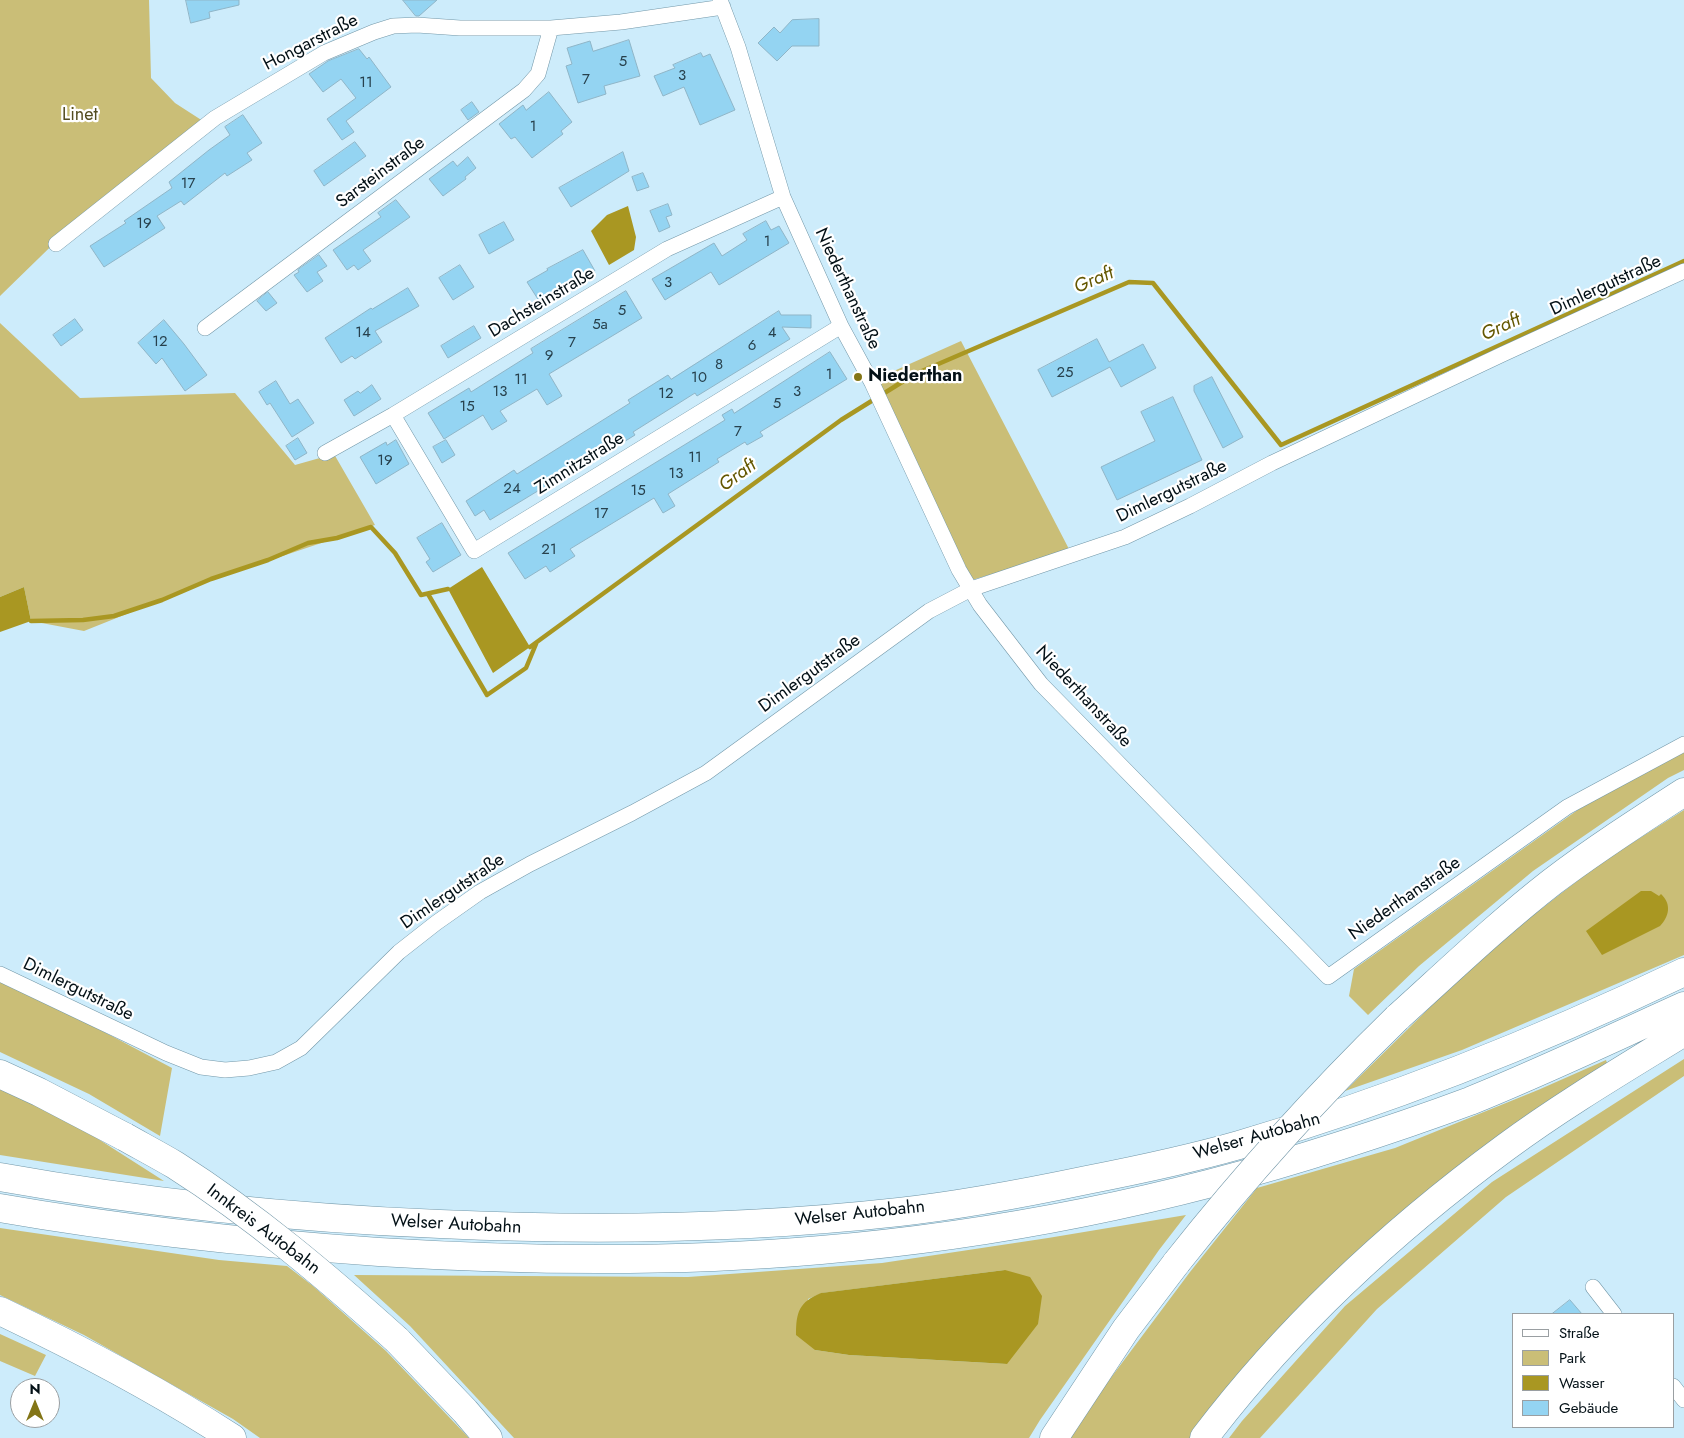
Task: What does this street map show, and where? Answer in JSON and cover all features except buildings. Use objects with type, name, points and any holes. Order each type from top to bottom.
[{"type":"highway","points":[[1054,1438],[1126,1329],[1177,1262],[1272,1147],[1327,1088],[1397,1018],[1480,942],[1552,882],[1627,828],[1684,792]]},
{"type":"highway","name":"Welser Autobahn","points":[[0,1177],[170,1202],[289,1215],[531,1228],[651,1228],[764,1223],[902,1211],[1030,1192],[1124,1173],[1236,1146],[1345,1112],[1441,1078],[1541,1037],[1684,972]]},
{"type":"highway","name":"Welser Autobahn","points":[[0,1208],[132,1228],[249,1242],[441,1256],[570,1259],[708,1257],[821,1250],[917,1240],[1014,1225],[1134,1202],[1214,1182],[1338,1146],[1469,1101],[1684,1006]]},
{"type":"highway","points":[[1204,1438],[1254,1376],[1304,1322],[1368,1258],[1437,1199],[1508,1146],[1598,1085],[1684,1032]]},
{"type":"highway","name":"Innkreis Autobahn","points":[[0,1074],[125,1137],[175,1166],[285,1244],[343,1291],[397,1340],[465,1411],[488,1438]]},
{"type":"highway","points":[[0,1311],[41,1330],[141,1383],[232,1438]]},
{"type":"street","name":"Hongarstraße","points":[[56,244],[215,118],[324,53],[374,32],[393,26],[417,25],[460,28],[551,28],[621,22],[722,3]]},
{"type":"street","name":"Niederthanstraße","points":[[722,3],[738,47],[783,197],[841,326],[872,383],[959,570],[980,605],[1042,684],[1328,977],[1567,807],[1684,744]]},
{"type":"street","name":"Sarsteinstraße","points":[[205,328],[524,90],[538,74],[551,28]]},
{"type":"street","name":"Dachsteinstraße","points":[[325,453],[393,415],[667,249],[783,197]]},
{"type":"street","name":"Dimlergutstraße","points":[[0,974],[166,1053],[201,1067],[225,1070],[241,1069],[276,1062],[301,1048],[399,952],[480,892],[706,773],[929,611],[971,589],[1125,537],[1190,506],[1272,463],[1684,271]]},
{"type":"street","name":"Zimnitzstraße","points":[[393,415],[474,551],[841,326]]},
{"type":"street","points":[[1593,1287],[1613,1313]]},
{"type":"street","points":[[1674,1387],[1684,1400]]},
{"type":"green space","name":"Linet","points":[[0,0],[149,0],[151,78],[175,103],[206,123],[78,220],[0,296]]},
{"type":"green space","points":[[0,323],[80,398],[235,393],[295,465],[334,454],[375,525],[214,579],[84,631],[31,621],[24,587],[0,597]]},
{"type":"green space","points":[[961,341],[1070,551],[972,580],[876,379]]},
{"type":"green space","points":[[1684,750],[1684,770],[1668,778],[1533,871],[1419,966],[1368,1015],[1349,996],[1354,969],[1579,809]]},
{"type":"green space","points":[[1684,810],[1684,955],[1462,1050],[1345,1091],[1487,951],[1599,864]]},
{"type":"green space","points":[[0,980],[29,992],[172,1068],[160,1136],[89,1094],[0,1052]]},
{"type":"green space","points":[[1684,1059],[1684,1076],[1506,1197],[1377,1309],[1260,1438],[1229,1438],[1345,1306],[1492,1182]]},
{"type":"green space","points":[[1606,1060],[1608,1066],[1374,1236],[1252,1358],[1192,1438],[1070,1438],[1092,1403],[1190,1272],[1257,1188],[1395,1148],[1538,1090]]},
{"type":"green space","points":[[0,1088],[70,1121],[164,1181],[0,1155]]},
{"type":"green space","points":[[1186,1215],[1159,1250],[1029,1438],[514,1438],[410,1326],[354,1275],[688,1277],[882,1263]],"holes":[[[1005,1270],[1007,1364],[849,1355],[815,1350],[808,1299],[822,1293]]]},
{"type":"green space","points":[[0,1228],[219,1260],[287,1266],[313,1286],[386,1351],[469,1438],[260,1438],[233,1419],[84,1335],[0,1295]]},
{"type":"green space","points":[[0,1334],[46,1355],[35,1376],[0,1361]]},
{"type":"water","points":[[628,206],[636,237],[634,250],[609,265],[591,231],[607,215]]},
{"type":"water","points":[[482,567],[530,647],[493,673],[448,589]]},
{"type":"water","points":[[24,587],[31,621],[0,632],[0,597]]},
{"type":"water","points":[[1641,891],[1651,891],[1659,896],[1661,894],[1668,906],[1666,919],[1660,926],[1602,955],[1586,931]]},
{"type":"water","points":[[1005,1270],[1030,1277],[1042,1296],[1038,1324],[1007,1364],[849,1355],[815,1350],[796,1335],[800,1309],[808,1300],[821,1293]]},
{"type":"waterway","name":"Graft","points":[[530,647],[841,420],[915,374],[1129,282],[1153,283],[1281,445],[1684,261]]},
{"type":"waterway","points":[[31,621],[83,620],[114,616],[162,600],[211,579],[268,560],[308,543],[337,538],[371,527],[395,553],[421,595],[448,589]]},
{"type":"waterway","points":[[428,594],[487,695],[526,668],[536,644]]},
{"type":"place","name":"Niederthan","points":[[858,377]]}]
